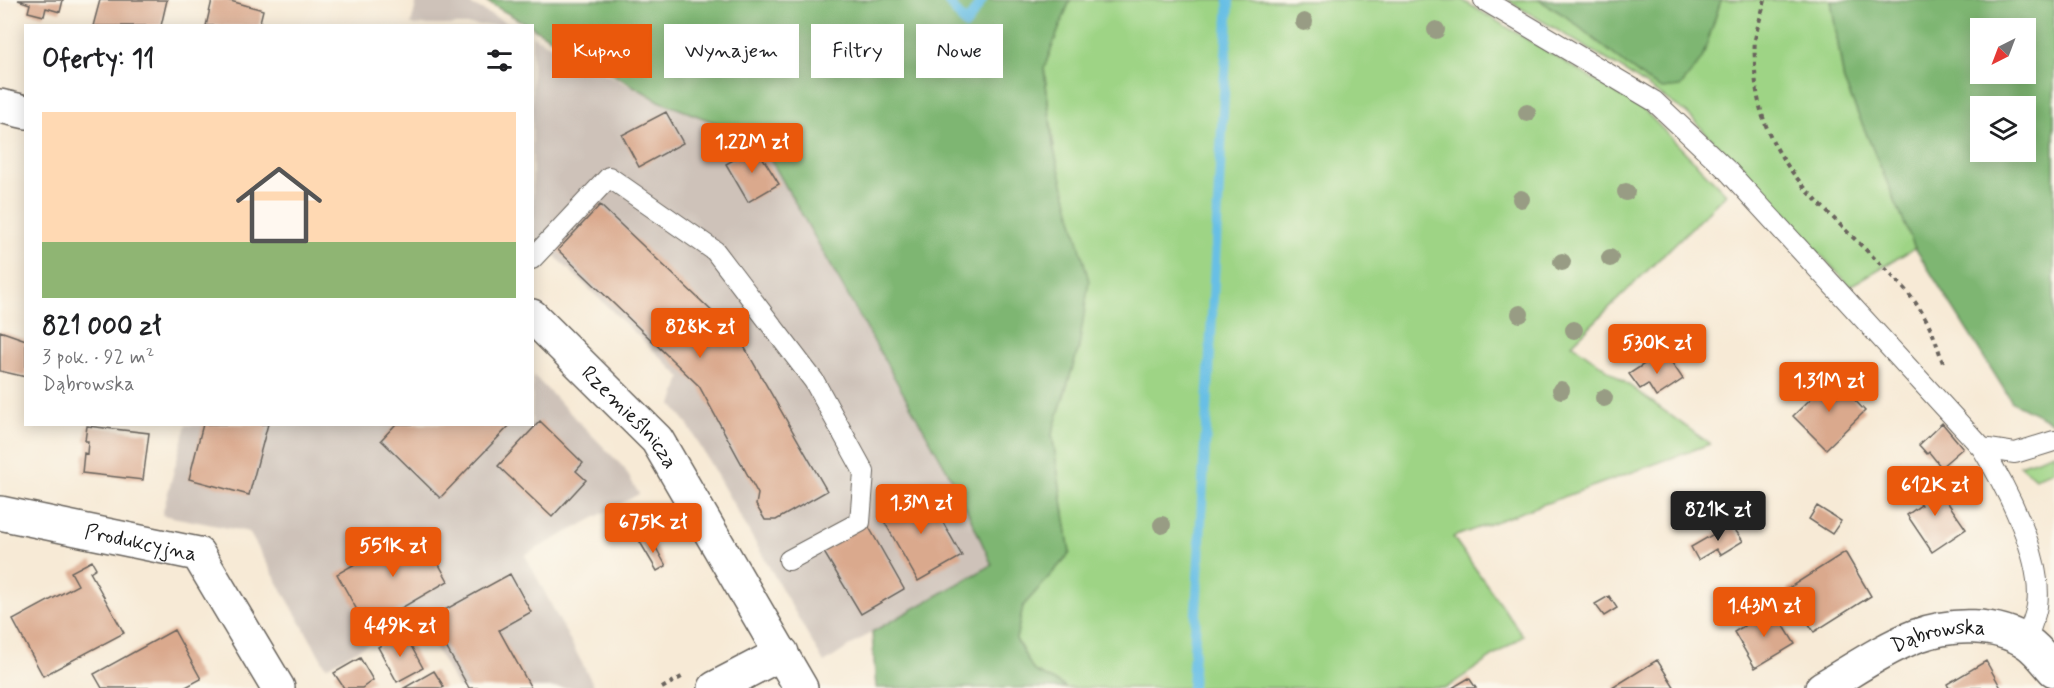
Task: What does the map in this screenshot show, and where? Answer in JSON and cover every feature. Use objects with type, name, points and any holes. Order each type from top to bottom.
[{"type":"street","points":[[0,106],[24,112]]},
{"type":"street","name":"Rzemieślnicza","points":[[534,318],[657,440],[801,688]]},
{"type":"street","name":"Produkcyjna","points":[[0,513],[198,554],[278,688]]},
{"type":"street","name":"Dąbrowska","points":[[1822,688],[1918,635],[1964,627],[1982,627],[2026,642],[2054,670]]},
{"type":"street","points":[[702,680],[782,652]]},
{"type":"lane","points":[[1484,0],[1654,101],[1727,170],[1982,448],[1999,476],[2025,535],[2036,571],[2037,606],[2026,642]]},
{"type":"lane","points":[[534,258],[609,177],[715,251],[813,381],[864,472],[860,522],[789,560]]},
{"type":"lane","points":[[1982,448],[2015,453],[2054,441]]},
{"type":"path","points":[[1765,0],[1755,41],[1755,83],[1760,110],[1773,142],[1791,171],[1815,199],[1912,299],[1927,321],[1947,373]]},
{"type":"path","points":[[662,688],[702,680]]},
{"type":"shaded area","points":[[417,0],[462,0],[509,24],[411,24]]},
{"type":"shaded area","points":[[534,37],[552,46],[552,78],[614,78],[661,102],[759,139],[957,488],[993,565],[872,632],[824,663],[687,423],[672,405],[681,377],[534,236]]},
{"type":"shaded area","points":[[534,376],[624,468],[639,494],[525,555],[595,688],[458,688],[418,617],[326,667],[249,532],[162,515],[186,426],[534,426]]},
{"type":"green space","points":[[484,0],[1070,0],[1044,68],[1053,146],[1089,281],[1079,347],[1052,434],[1070,553],[1023,606],[1016,639],[1034,671],[1065,688],[876,688],[872,632],[992,565],[957,488],[759,139],[661,102],[619,78],[652,78],[652,24],[552,24],[552,39],[534,29],[534,24],[526,24]]},
{"type":"green space","points":[[1070,0],[1462,0],[1643,109],[1726,194],[1572,344],[1710,444],[1453,537],[1523,636],[1446,688],[1065,688],[1034,671],[1016,639],[1023,606],[1070,553],[1052,434],[1079,347],[1044,68]]},
{"type":"green space","points":[[1507,0],[1539,0],[1564,15],[1647,81],[1702,59],[1721,0],[1831,0],[1844,81],[1915,248],[1850,286],[1687,113],[1617,66]]},
{"type":"green space","points":[[1539,0],[1721,0],[1702,59],[1680,87],[1662,89],[1647,81],[1564,15]]},
{"type":"green space","points":[[1831,0],[2054,0],[2054,423],[2012,402],[1915,248],[1844,81]]},
{"type":"green space","points":[[2054,453],[2054,471],[2035,478],[2020,465]]},
{"type":"building","points":[[18,0],[63,0],[60,12],[46,8],[44,16],[28,12],[30,4]]},
{"type":"building","points":[[100,0],[167,0],[161,24],[94,24]]},
{"type":"building","points":[[212,0],[227,0],[263,10],[260,24],[206,24]]},
{"type":"building","points":[[666,112],[683,143],[639,167],[622,135]]},
{"type":"building","points":[[756,147],[779,184],[748,202],[726,164]]},
{"type":"building","points":[[600,205],[738,336],[827,491],[776,520],[765,520],[756,505],[758,494],[699,386],[558,250]]},
{"type":"building","points":[[0,331],[24,339],[24,377],[0,371]]},
{"type":"building","points":[[1664,351],[1683,379],[1656,397],[1648,384],[1640,389],[1629,374]]},
{"type":"building","points":[[1833,377],[1865,411],[1826,449],[1793,416]]},
{"type":"building","points":[[540,421],[583,463],[576,471],[586,480],[552,517],[498,466]]},
{"type":"building","points":[[1942,423],[1963,448],[1941,467],[1929,452],[1927,454],[1919,445]]},
{"type":"building","points":[[87,426],[149,433],[143,480],[82,473],[84,453],[87,454],[88,441],[85,441]]},
{"type":"building","points":[[202,426],[267,426],[249,495],[189,479]]},
{"type":"building","points":[[394,426],[509,426],[440,498],[381,440]]},
{"type":"building","points":[[1932,480],[1966,529],[1932,552],[1907,515],[1921,505],[1913,494]]},
{"type":"building","points":[[924,489],[962,556],[918,581],[880,514]]},
{"type":"building","points":[[1817,506],[1841,521],[1832,534],[1809,519]]},
{"type":"building","points":[[866,522],[904,589],[861,614],[822,549]]},
{"type":"building","points":[[1731,524],[1743,541],[1720,555],[1716,549],[1698,560],[1691,547]]},
{"type":"building","points":[[419,528],[448,581],[367,628],[337,574]]},
{"type":"building","points":[[650,537],[666,566],[657,571],[640,542]]},
{"type":"building","points":[[1845,552],[1871,596],[1814,632],[1787,589]]},
{"type":"building","points":[[92,561],[96,568],[90,572],[124,633],[43,676],[13,620],[78,585],[71,572]]},
{"type":"building","points":[[510,574],[531,612],[499,630],[531,688],[469,688],[430,618]]},
{"type":"building","points":[[1609,596],[1617,608],[1604,616],[1595,604]]},
{"type":"building","points":[[1773,608],[1795,644],[1755,668],[1734,632]]},
{"type":"building","points":[[174,630],[201,679],[184,688],[102,688],[94,674]]},
{"type":"building","points":[[404,633],[423,668],[397,682],[378,647]]},
{"type":"building","points":[[360,658],[373,680],[362,688],[344,688],[334,673]]},
{"type":"building","points":[[1657,660],[1675,688],[1612,688]]},
{"type":"building","points":[[1986,661],[2001,688],[1949,688],[1947,684]]},
{"type":"building","points":[[434,671],[444,687],[404,688]]},
{"type":"building","points":[[1469,678],[1476,688],[1452,688]]},
{"type":"waterway","points":[[947,0],[966,25],[982,0]]},
{"type":"waterway","points":[[1192,688],[1229,0]]}]
